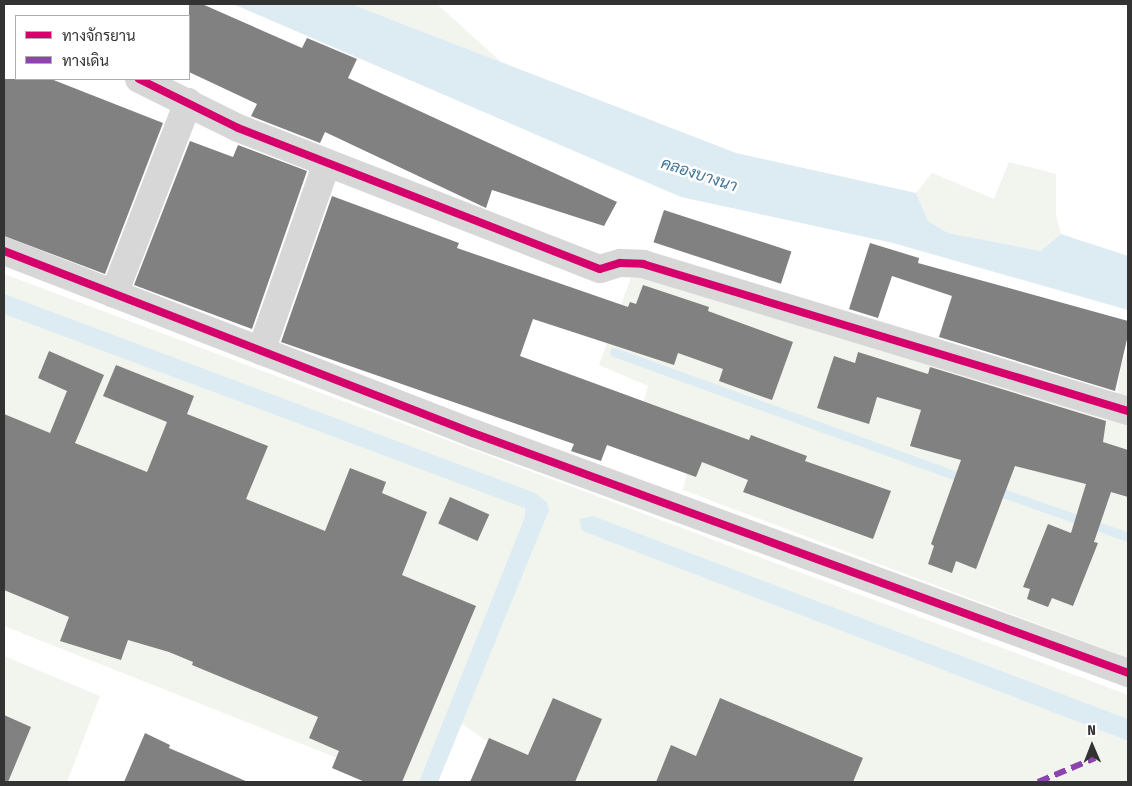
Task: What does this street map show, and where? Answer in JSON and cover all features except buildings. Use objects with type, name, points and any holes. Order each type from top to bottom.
[{"type":"street","points":[[141,80],[238,128],[600,269],[620,263],[643,264],[1128,410]]},
{"type":"street","points":[[114,294],[188,102]]},
{"type":"street","points":[[260,351],[327,163]]},
{"type":"street","points":[[4,251],[473,434],[1128,673]]},
{"type":"shaded area","points":[[351,4],[437,4],[501,62]]},
{"type":"shaded area","points":[[1009,162],[1056,174],[1056,215],[1061,234],[1041,251],[948,233],[928,221],[916,193],[932,173],[994,199]]},
{"type":"shaded area","points":[[633,272],[1128,424],[1128,658],[683,490],[689,464],[632,443],[648,386],[599,365]]},
{"type":"shaded area","points":[[4,274],[1128,695],[1128,719],[593,516],[579,519],[582,531],[1128,741],[1128,782],[547,782],[462,724],[421,782],[398,782],[4,626]]},
{"type":"shaded area","points":[[1128,349],[1128,400],[1117,397],[1121,365]]},
{"type":"shaded area","points":[[4,656],[100,696],[67,782],[4,782]]},
{"type":"water","name":"คลองบางนา","points":[[233,4],[351,4],[736,153],[916,193],[928,221],[948,233],[1041,251],[1061,234],[1128,256],[1128,310],[893,243],[681,197]]},
{"type":"water","points":[[4,294],[533,492],[547,502],[549,510],[438,782],[419,782],[525,517],[525,508],[4,314]]},
{"type":"water","points":[[593,516],[1128,719],[1128,741],[582,531],[579,519]]},
{"type":"waterway","points":[[614,352],[965,479]]},
{"type":"waterway","points":[[994,490],[1128,537]]},
{"type":"marked path","points":[[1038,782],[1095,758]]},
{"type":"cycle path","points":[[141,80],[238,128],[600,269],[620,263],[643,264],[1128,411]]},
{"type":"cycle path","points":[[4,251],[473,433],[1128,673]]}]
